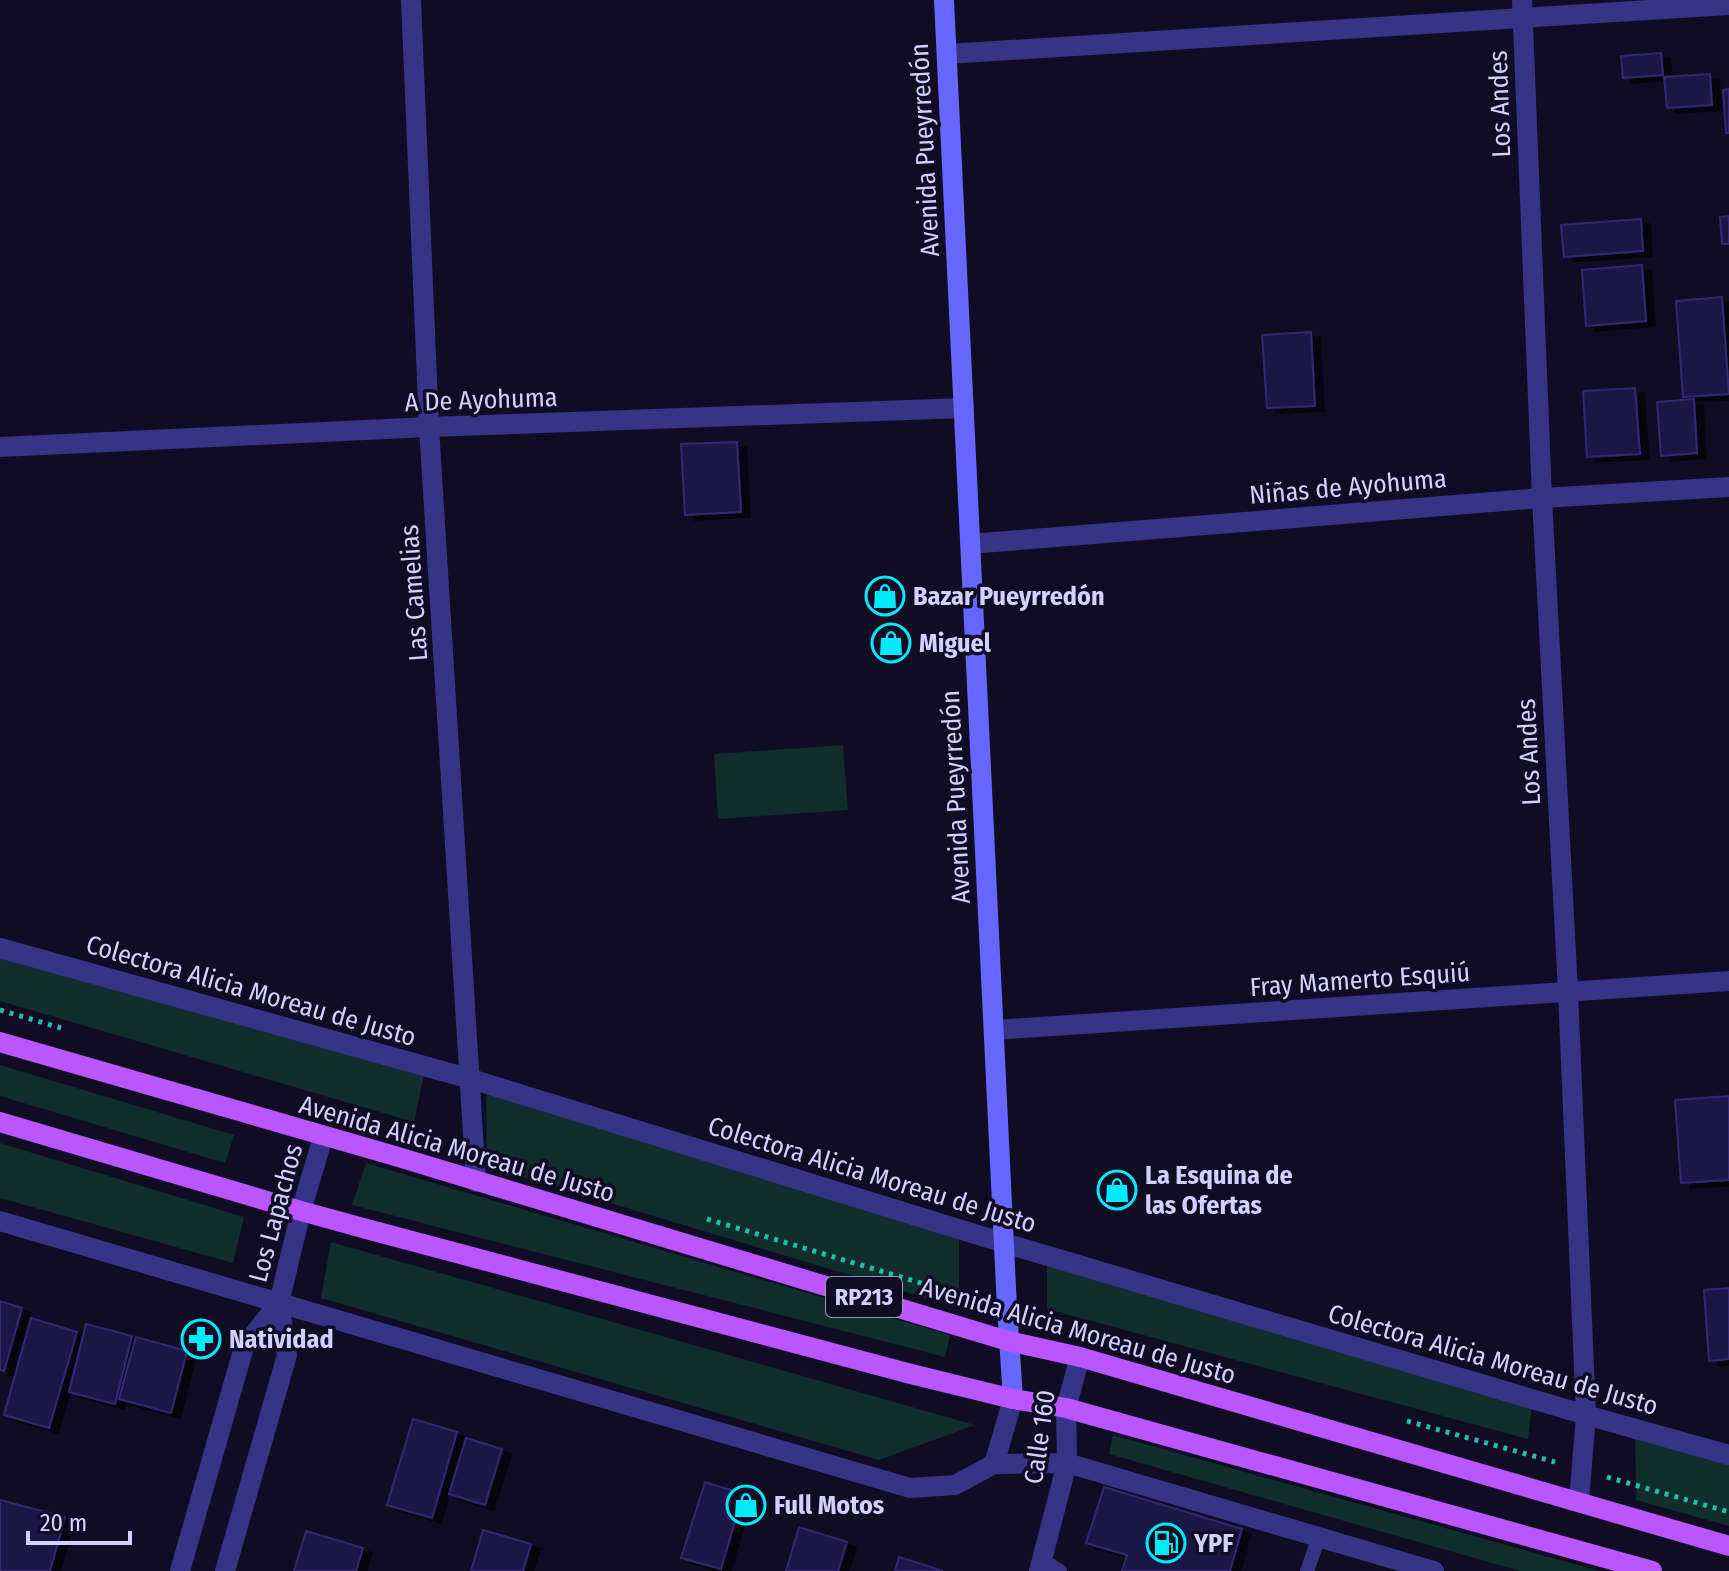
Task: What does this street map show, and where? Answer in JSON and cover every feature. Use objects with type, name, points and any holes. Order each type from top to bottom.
[{"type":"main road","name":"Avenida Pueyrredón","points":[[944,0],[1013,1399]]},
{"type":"main road","name":"Avenida Alicia Moreau de Justo","points":[[0,1042],[395,1156],[1008,1341],[1080,1357],[1729,1546]]},
{"type":"main road","name":"RP213","points":[[0,1122],[301,1211],[896,1370],[1013,1399],[1066,1408],[1652,1571]]},
{"type":"street","name":"Las Camelias","points":[[411,0],[429,427],[476,1182]]},
{"type":"street","points":[[947,54],[1522,9],[1729,5]]},
{"type":"street","name":"Los Andes","points":[[1522,9],[1586,1415],[1579,1501]]},
{"type":"street","name":"A De Ayohuma","points":[[0,447],[429,427],[964,408]]},
{"type":"street","name":"Niñas de Ayohuma","points":[[970,544],[1542,498],[1729,487]]},
{"type":"street","name":"Colectora Alicia Moreau de Justo","points":[[0,948],[471,1079],[1004,1243],[1729,1455]]},
{"type":"street","name":"Fray Mamerto Esquiú","points":[[994,1030],[1729,981]]},
{"type":"street","name":"Los Lapachos","points":[[225,1571],[287,1355],[279,1303],[323,1137]]},
{"type":"street","points":[[0,1221],[910,1488],[955,1485],[994,1464],[1067,1463],[1434,1571]]},
{"type":"street","name":"Los Lapachos","points":[[180,1571],[244,1347],[279,1303]]},
{"type":"street","name":"Calle 160","points":[[1041,1565],[1067,1463],[1066,1408],[1080,1357]]},
{"type":"street","points":[[994,1464],[1013,1399]]},
{"type":"lane","points":[[1307,1571],[1319,1537]]},
{"type":"lane","points":[[1041,1565],[1060,1571]]},
{"type":"path","points":[[0,1010],[61,1028]]},
{"type":"path","points":[[703,1217],[1007,1308]]},
{"type":"path","points":[[1400,1419],[1729,1512]]},
{"type":"green space","points":[[843,745],[848,810],[718,819],[714,754]]},
{"type":"green space","points":[[0,954],[424,1075],[414,1122],[0,1001]]},
{"type":"green space","points":[[0,1065],[234,1135],[225,1163],[0,1096]]},
{"type":"green space","points":[[486,1091],[959,1228],[959,1308],[487,1166]]},
{"type":"green space","points":[[0,1143],[244,1217],[233,1263],[0,1198]]},
{"type":"green space","points":[[366,1163],[950,1335],[945,1357],[352,1205]]},
{"type":"green space","points":[[331,1242],[975,1425],[879,1460],[321,1298]]},
{"type":"green space","points":[[1047,1253],[1533,1397],[1528,1439],[1047,1309]]},
{"type":"green space","points":[[1635,1424],[1729,1451],[1729,1526],[1636,1500]]},
{"type":"green space","points":[[1113,1435],[1599,1571],[1520,1571],[1109,1454]]},
{"type":"building","points":[[1661,53],[1663,75],[1623,78],[1621,56]]},
{"type":"building","points":[[1710,74],[1712,105],[1667,108],[1664,77]]},
{"type":"building","points":[[1729,89],[1729,133],[1726,133],[1723,90]]},
{"type":"building","points":[[1729,216],[1729,244],[1722,244],[1720,217]]},
{"type":"building","points":[[1641,219],[1643,251],[1564,257],[1561,225]]},
{"type":"building","points":[[1642,265],[1646,321],[1586,326],[1582,270]]},
{"type":"building","points":[[1722,297],[1729,394],[1683,397],[1676,301]]},
{"type":"building","points":[[1311,332],[1315,406],[1267,408],[1262,335]]},
{"type":"building","points":[[1635,388],[1640,454],[1587,457],[1583,391]]},
{"type":"building","points":[[1694,399],[1697,453],[1661,456],[1657,402]]},
{"type":"building","points":[[737,442],[741,512],[685,515],[681,444]]},
{"type":"building","points":[[1729,1096],[1729,1180],[1681,1183],[1675,1100]]},
{"type":"building","points":[[1729,1288],[1729,1359],[1709,1361],[1704,1290]]},
{"type":"building","points":[[0,1301],[22,1308],[4,1371],[0,1370]]},
{"type":"building","points":[[31,1318],[77,1332],[49,1428],[4,1415]]},
{"type":"building","points":[[86,1324],[132,1336],[115,1404],[69,1392]]},
{"type":"building","points":[[136,1337],[187,1351],[171,1413],[119,1399]]},
{"type":"building","points":[[413,1419],[457,1432],[432,1518],[387,1505]]},
{"type":"building","points":[[466,1438],[502,1449],[485,1505],[449,1494]]},
{"type":"building","points":[[705,1482],[743,1494],[721,1569],[681,1558]]},
{"type":"building","points":[[1104,1487],[1242,1529],[1230,1571],[1122,1571],[1127,1555],[1086,1543]]},
{"type":"building","points":[[0,1500],[65,1517],[50,1571],[0,1571]]},
{"type":"building","points":[[799,1527],[847,1542],[838,1571],[786,1571]]},
{"type":"building","points":[[483,1530],[531,1544],[523,1571],[471,1571]]},
{"type":"building","points":[[306,1531],[363,1548],[356,1571],[294,1571]]},
{"type":"building","points":[[899,1557],[943,1571],[895,1571]]},
{"type":"place","name":"Bazar Pueyrredón","points":[[885,596]]},
{"type":"place","name":"Miguel","points":[[891,643]]},
{"type":"place","name":"La Esquina de las Ofertas","points":[[1117,1190]]},
{"type":"place","name":"Natividad","points":[[201,1339]]},
{"type":"place","name":"Full Motos","points":[[746,1505]]},
{"type":"place","name":"YPF","points":[[1166,1543]]}]
